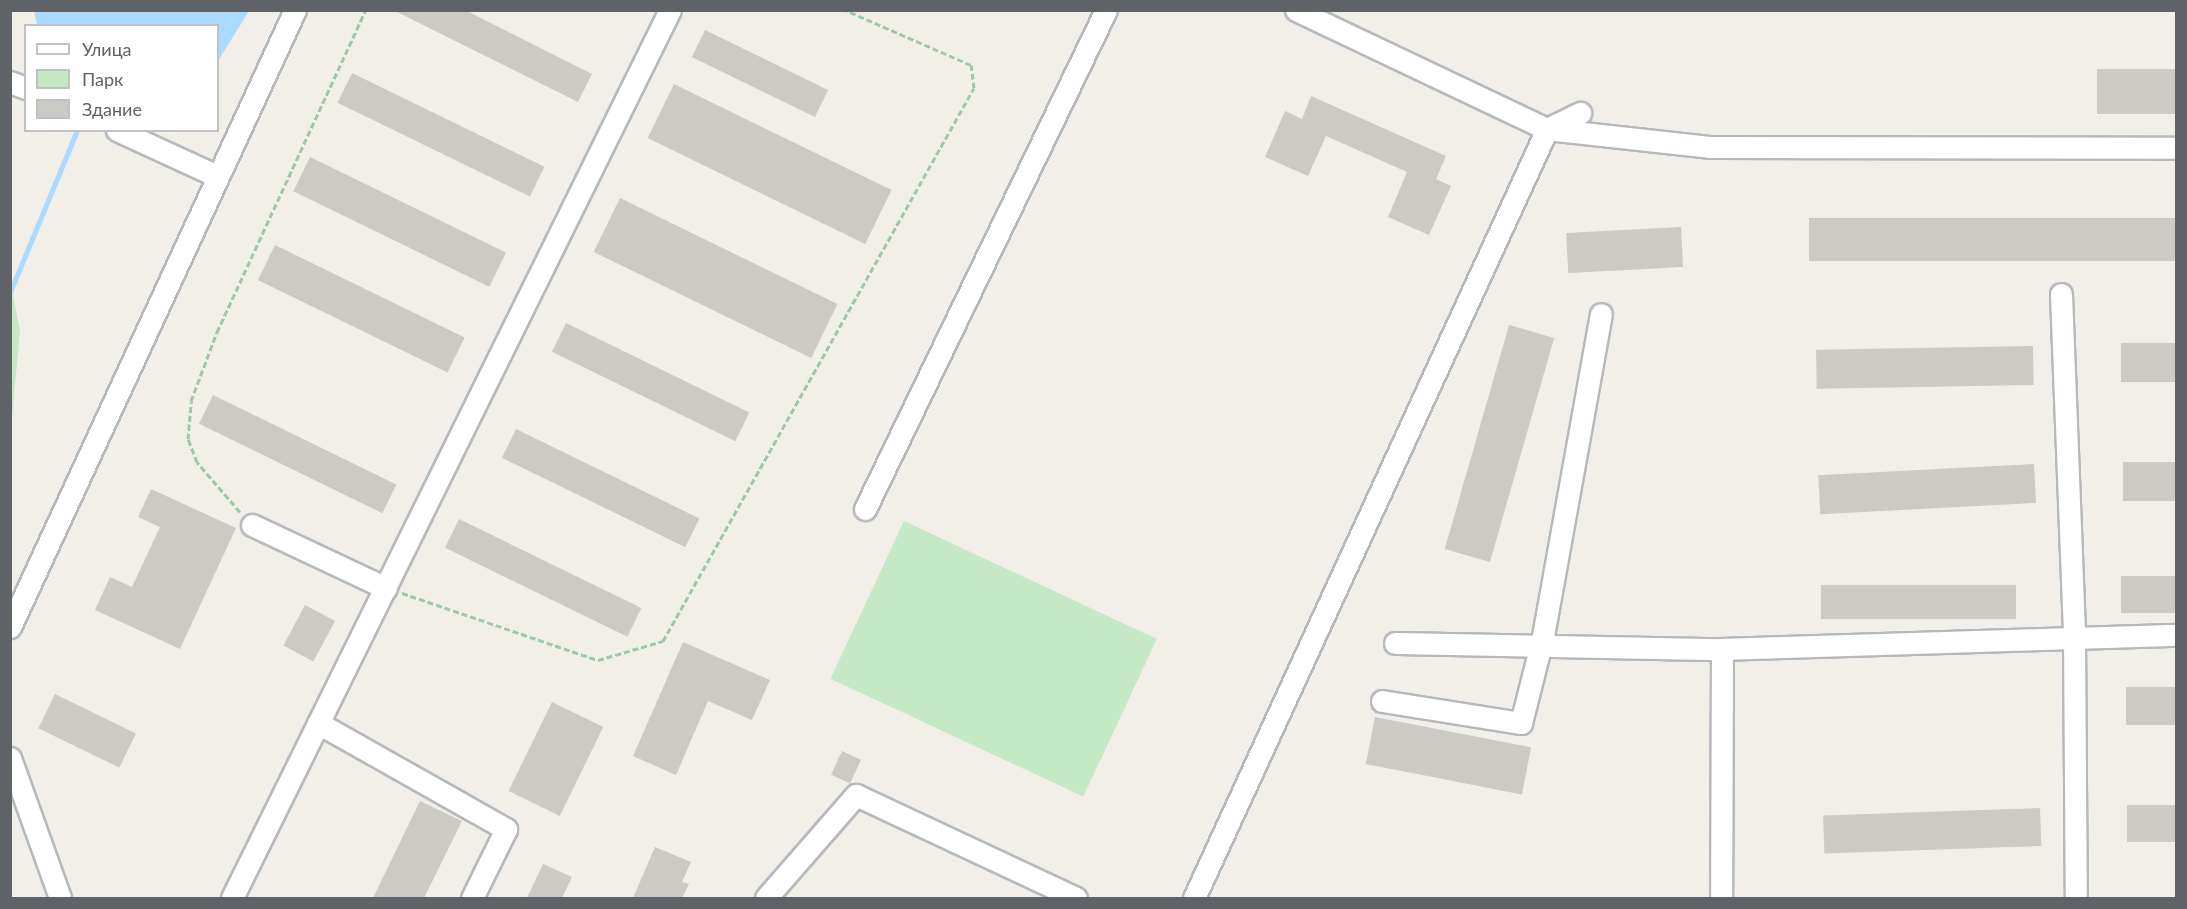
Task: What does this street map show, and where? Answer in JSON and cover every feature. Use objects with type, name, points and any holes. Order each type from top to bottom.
[{"type":"street","points":[[10,627],[295,10]]},
{"type":"street","points":[[232,898],[670,10]]},
{"type":"street","points":[[865,509],[1106,10]]},
{"type":"street","points":[[1296,10],[1547,129],[1709,147],[2176,148]]},
{"type":"street","points":[[10,81],[24,87]]},
{"type":"street","points":[[1194,898],[1547,129],[1580,113]]},
{"type":"street","points":[[121,132],[217,176]]},
{"type":"street","points":[[2061,294],[2074,638],[2076,898]]},
{"type":"street","points":[[1382,701],[1521,723],[1540,645],[1602,314]]},
{"type":"street","points":[[252,525],[386,588]]},
{"type":"street","points":[[1395,643],[1722,649],[2176,635]]},
{"type":"street","points":[[1721,898],[1722,649]]},
{"type":"street","points":[[318,723],[506,829],[472,898]]},
{"type":"street","points":[[10,758],[60,898]]},
{"type":"street","points":[[766,898],[856,795],[1076,898]]},
{"type":"path","points":[[252,525],[197,462],[189,439],[191,401],[217,333],[366,10]]},
{"type":"path","points":[[386,588],[598,660],[663,641],[974,88],[972,65],[845,10]]},
{"type":"green space","points":[[10,285],[20,331],[11,427]]},
{"type":"green space","points":[[904,521],[1157,639],[1083,797],[830,679]]},
{"type":"water","points":[[34,10],[249,11],[219,59],[219,24],[37,24]]},
{"type":"building","points":[[393,10],[465,10],[592,74],[578,102]]},
{"type":"building","points":[[705,30],[828,90],[815,117],[692,57]]},
{"type":"building","points":[[2097,69],[2176,69],[2176,114],[2097,114]]},
{"type":"building","points":[[352,73],[544,167],[530,196],[338,103]]},
{"type":"building","points":[[674,84],[892,190],[865,244],[648,138]]},
{"type":"building","points":[[1311,96],[1446,156],[1436,179],[1451,186],[1429,235],[1388,217],[1407,172],[1326,136],[1308,176],[1265,157],[1285,111],[1302,119]]},
{"type":"building","points":[[310,157],[506,253],[489,287],[293,191]]},
{"type":"building","points":[[620,198],[838,304],[811,358],[594,252]]},
{"type":"building","points":[[1809,218],[2176,218],[2176,261],[1809,261]]},
{"type":"building","points":[[1681,227],[1683,267],[1568,273],[1566,233]]},
{"type":"building","points":[[275,245],[465,337],[448,373],[258,280]]},
{"type":"building","points":[[566,323],[749,412],[735,441],[552,352]]},
{"type":"building","points":[[1509,325],[1554,338],[1490,562],[1445,549]]},
{"type":"building","points":[[2121,343],[2176,343],[2176,382],[2121,382]]},
{"type":"building","points":[[2033,346],[2034,385],[1817,389],[1816,350]]},
{"type":"building","points":[[213,395],[396,484],[382,513],[199,424]]},
{"type":"building","points":[[516,429],[699,518],[685,547],[502,458]]},
{"type":"building","points":[[2123,462],[2176,462],[2176,501],[2123,501]]},
{"type":"building","points":[[2034,464],[2036,503],[1820,514],[1818,475]]},
{"type":"building","points":[[151,489],[236,528],[180,649],[95,610],[110,577],[132,587],[160,527],[138,517]]},
{"type":"building","points":[[459,519],[641,608],[627,637],[445,548]]},
{"type":"building","points":[[2121,576],[2176,576],[2176,613],[2121,613]]},
{"type":"building","points":[[1821,585],[2016,585],[2016,619],[1821,619]]},
{"type":"building","points":[[305,605],[335,621],[313,662],[283,646]]},
{"type":"building","points":[[683,642],[770,680],[752,720],[708,701],[676,775],[633,756]]},
{"type":"building","points":[[2126,687],[2176,687],[2176,725],[2126,725]]},
{"type":"building","points":[[55,694],[136,733],[119,768],[38,728]]},
{"type":"building","points":[[552,702],[603,727],[560,816],[509,791]]},
{"type":"building","points":[[1375,717],[1531,747],[1522,794],[1366,764]]},
{"type":"building","points":[[842,751],[861,760],[850,783],[831,775]]},
{"type":"building","points":[[420,801],[462,821],[424,898],[373,898]]},
{"type":"building","points":[[2127,805],[2176,805],[2176,842],[2127,842]]},
{"type":"building","points":[[2040,808],[2041,846],[1824,854],[1823,816]]},
{"type":"building","points":[[655,847],[691,862],[682,882],[689,884],[682,898],[633,898]]},
{"type":"building","points":[[543,864],[572,877],[562,898],[527,898]]},
{"type":"waterway","points":[[10,292],[76,132]]}]
